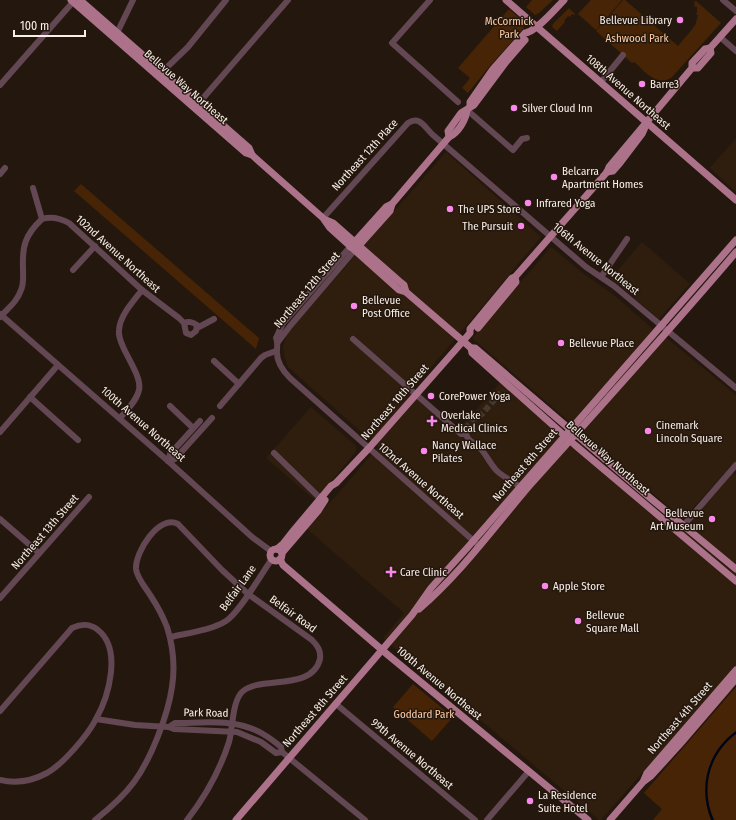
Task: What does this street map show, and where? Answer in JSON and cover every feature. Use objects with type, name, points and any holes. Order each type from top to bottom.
[{"type":"main road","name":"108th Avenue Northeast","points":[[506,0],[736,200]]},
{"type":"main road","name":"Northeast 12th Street","points":[[354,246],[386,207],[392,204],[444,144],[449,137],[448,131],[461,113],[469,108],[470,102],[494,69],[525,34],[537,27],[564,0]]},
{"type":"main road","name":"Bellevue Way Northeast","points":[[75,1],[159,74],[246,153],[252,155],[324,219],[333,223],[354,246],[404,285],[406,292],[471,348],[475,348],[736,570]]},
{"type":"main road","name":"Northeast 10th Street","points":[[276,554],[322,500],[331,486],[336,484],[416,395],[470,333],[470,329],[512,278],[515,277],[607,172],[609,167],[692,68],[692,63],[705,49],[711,47],[736,19]]},
{"type":"main road","name":"Bellevue Way Northeast","points":[[159,74],[198,104],[250,148],[252,155]]},
{"type":"main road","name":"Northeast 8th Street","points":[[573,432],[661,325],[736,240]]},
{"type":"main road","name":"Northeast 8th Street","points":[[236,820],[412,616],[443,587],[520,486],[573,432],[601,407],[736,252]]},
{"type":"main road","name":"Northeast 10th Street","points":[[478,328],[516,282],[515,277]]},
{"type":"main road","name":"Bellevue Way Northeast","points":[[471,348],[472,353],[505,387],[736,581]]},
{"type":"main road","name":"Northeast 8th Street","points":[[412,616],[431,588],[460,556],[476,543],[567,438]]},
{"type":"main road","points":[[628,490],[634,492],[649,502],[652,500]]},
{"type":"main road","name":"100th Avenue Northeast","points":[[276,554],[283,565],[382,650],[588,820]]},
{"type":"main road","points":[[443,587],[442,581],[460,560],[460,556]]},
{"type":"main road","name":"Northeast 4th Street","points":[[643,782],[647,773],[736,670]]},
{"type":"main road","name":"Northeast 4th Street","points":[[610,820],[643,782],[651,776],[674,751],[736,679]]},
{"type":"street","points":[[115,35],[133,0]]},
{"type":"street","points":[[159,74],[188,47],[226,0]]},
{"type":"street","points":[[198,104],[288,0]]},
{"type":"street","points":[[430,0],[392,43],[458,102]]},
{"type":"street","points":[[723,0],[736,11]]},
{"type":"street","points":[[0,85],[75,1]]},
{"type":"street","points":[[720,37],[736,51]]},
{"type":"street","points":[[601,82],[623,55]]},
{"type":"street","points":[[469,108],[513,150],[522,139],[527,138]]},
{"type":"street","name":"Northeast 12th Place","points":[[324,219],[411,121],[418,120],[421,122],[444,144]]},
{"type":"street","name":"106th Avenue Northeast","points":[[444,144],[586,267],[601,277],[661,325],[736,388]]},
{"type":"street","points":[[0,174],[5,168]]},
{"type":"street","points":[[1,315],[13,304],[21,291],[23,284],[22,256],[26,239],[42,219],[33,188]]},
{"type":"street","name":"102nd Avenue Northeast","points":[[42,219],[47,217],[55,217],[69,223],[142,290],[179,318],[184,323],[186,333],[191,335],[197,328],[214,319]]},
{"type":"street","points":[[601,277],[627,240]]},
{"type":"street","points":[[73,270],[95,246]]},
{"type":"street","name":"Northeast 12th Street","points":[[278,342],[276,338],[282,323],[313,288],[354,246]]},
{"type":"street","name":"Northeast 12th Street","points":[[278,342],[354,246]]},
{"type":"street","points":[[300,314],[301,308],[311,295],[313,288]]},
{"type":"street","points":[[120,418],[137,398],[140,385],[138,376],[121,343],[119,330],[124,315],[142,290]]},
{"type":"street","name":"100th Avenue Northeast","points":[[1,315],[120,418],[252,537],[276,554]]},
{"type":"street","name":"102nd Avenue Northeast","points":[[184,323],[190,321],[197,326],[197,328]]},
{"type":"street","name":"Northeast 10th Street","points":[[470,333],[474,332],[478,328]]},
{"type":"street","points":[[352,339],[461,434],[466,432],[469,441],[481,449],[487,460],[496,470],[520,486]]},
{"type":"street","points":[[220,406],[261,358],[276,351],[278,342]]},
{"type":"street","name":"102nd Avenue Northeast","points":[[276,351],[279,364],[284,372],[476,543]]},
{"type":"street","points":[[214,361],[239,384]]},
{"type":"street","points":[[0,432],[58,365]]},
{"type":"street","points":[[30,397],[78,440]]},
{"type":"street","points":[[170,406],[193,428]]},
{"type":"street","points":[[168,461],[175,458],[212,418]]},
{"type":"street","points":[[168,461],[170,454],[200,421]]},
{"type":"street","points":[[274,453],[322,500]]},
{"type":"street","points":[[683,526],[734,468]]},
{"type":"street","name":"Northeast 13th Street","points":[[0,598],[89,497]]},
{"type":"street","points":[[0,519],[40,553]]},
{"type":"street","name":"Belfair Road","points":[[170,638],[163,616],[138,576],[136,570],[137,561],[142,548],[149,538],[165,523],[174,522],[181,527],[222,570],[248,594],[312,640],[319,648],[320,657],[315,668],[303,677],[288,682],[256,685],[241,692],[237,701],[229,742],[214,778],[197,807],[187,820]]},
{"type":"street","name":"Belfair Lane","points":[[170,638],[214,626],[233,616],[276,554]]},
{"type":"street","points":[[0,711],[72,628],[83,624],[94,627],[105,638],[110,653],[111,670],[108,688],[96,719],[85,736],[49,772],[23,782],[0,780]]},
{"type":"street","points":[[95,820],[115,803],[134,782],[148,757],[161,727],[172,688],[174,673],[170,638]]},
{"type":"street","name":"99th Avenue Northeast","points":[[336,704],[475,820]]},
{"type":"street","name":"Park Road","points":[[96,719],[169,727],[174,729],[237,732],[261,742],[276,753],[282,752]]},
{"type":"street","name":"Park Road","points":[[169,727],[175,723],[224,722],[240,725],[262,733],[281,747],[282,752],[290,757],[365,820]]},
{"type":"street","points":[[487,820],[529,771]]},
{"type":"shaded area","points":[[736,138],[736,192],[710,168]]},
{"type":"shaded area","points":[[446,152],[541,237],[412,390],[457,431],[498,385],[501,379],[679,528],[732,472],[736,475],[736,666],[601,820],[599,820],[383,638],[404,613],[307,529],[378,447],[288,367],[283,347],[286,336]]},
{"type":"shaded area","points":[[642,242],[690,284],[659,319],[611,278]]},
{"type":"shaded area","points":[[551,247],[584,274],[615,296],[653,329],[669,340],[736,395],[736,461],[683,519],[472,338]]},
{"type":"shaded area","points":[[311,407],[356,446],[356,452],[315,500],[266,458]]},
{"type":"green space","name":"McCormick Park","points":[[532,0],[553,0],[535,15],[526,7]]},
{"type":"green space","name":"Ashwood Park","points":[[591,0],[622,0],[596,30],[578,14]]},
{"type":"green space","name":"Ashwood Park","points":[[623,0],[625,0],[678,46],[694,27],[693,26],[695,26],[698,15],[695,14],[697,13],[697,7],[693,6],[695,5],[694,2],[696,1],[721,23],[672,77],[661,81],[647,74],[634,62],[632,63],[596,31]]},
{"type":"green space","points":[[569,8],[575,14],[572,14],[570,17],[568,16],[557,31],[552,27],[553,24]]},
{"type":"green space","name":"McCormick Park","points":[[509,9],[517,16],[524,27],[468,93],[462,88],[470,78],[458,68]]},
{"type":"green space","points":[[81,184],[259,338],[256,349],[74,191]]},
{"type":"green space","name":"Goddard Park","points":[[413,684],[453,717],[432,741],[393,707]]},
{"type":"green space","points":[[736,687],[736,820],[653,820],[662,809],[644,793]]},
{"type":"water","points":[[736,731],[736,734],[727,742],[713,762],[708,784],[710,808],[714,820],[711,820],[705,795],[708,771],[718,749]]},
{"type":"tunnel","points":[[466,429],[472,420],[482,414],[503,390]]},
{"type":"place","name":"Bellevue Library","points":[[680,20]]},
{"type":"place","name":"Barre3","points":[[642,84]]},
{"type":"place","name":"Silver Cloud Inn","points":[[514,108]]},
{"type":"place","name":"Belcarra Apartment Homes","points":[[554,177]]},
{"type":"place","name":"Infrared Yoga","points":[[528,203]]},
{"type":"place","name":"The UPS Store","points":[[450,209]]},
{"type":"place","name":"The Pursuit","points":[[521,226]]},
{"type":"place","name":"Bellevue Post Office","points":[[354,306]]},
{"type":"place","name":"Bellevue Place","points":[[561,343]]},
{"type":"place","name":"CorePower Yoga","points":[[431,396]]},
{"type":"place","name":"Overlake Medical Clinics","points":[[432,421]]},
{"type":"place","name":"Cinemark Lincoln Square","points":[[648,431]]},
{"type":"place","name":"Nancy Wallace Pilates","points":[[424,451]]},
{"type":"place","name":"Bellevue Art Museum","points":[[712,519]]},
{"type":"place","name":"Care Clinic","points":[[391,572]]},
{"type":"place","name":"Apple Store","points":[[545,586]]},
{"type":"place","name":"Bellevue Square Mall","points":[[578,621]]},
{"type":"place","name":"La Residence Suite Hotel","points":[[530,801]]}]
